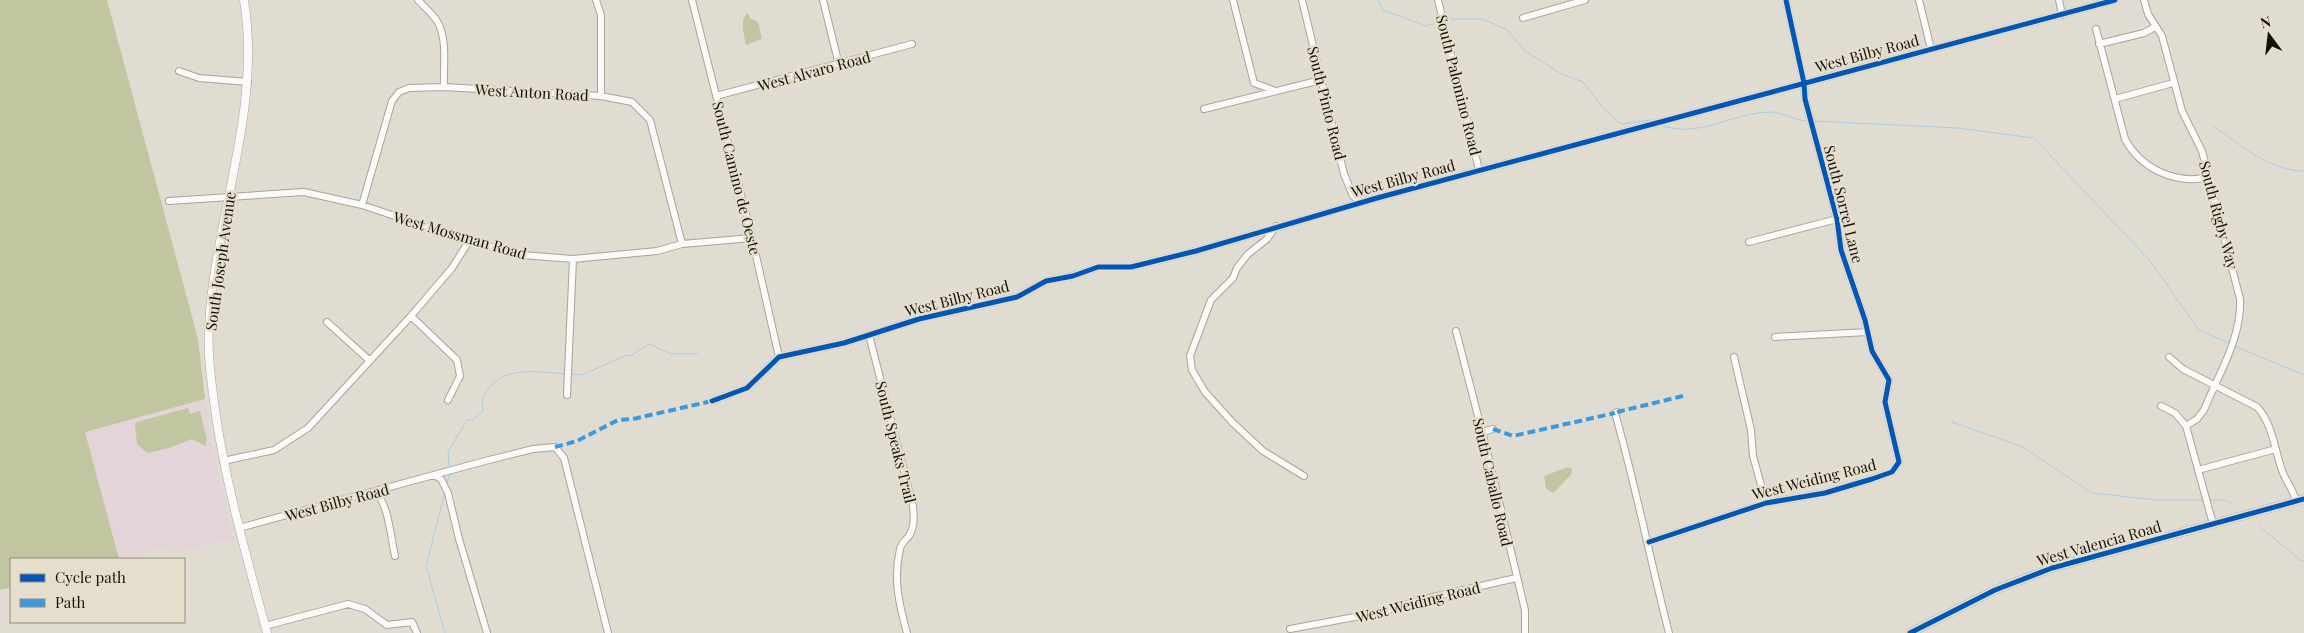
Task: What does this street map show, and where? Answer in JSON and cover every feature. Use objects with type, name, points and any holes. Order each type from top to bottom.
[{"type":"main road","name":"South Joseph Avenue","points":[[244,0],[249,47],[248,82],[211,300],[209,340],[212,387],[223,460],[266,630]]},
{"type":"main road","name":"West Valencia Road","points":[[1910,633],[1995,590],[2033,574],[2300,500]]},
{"type":"street","points":[[418,0],[436,20],[440,28],[443,43],[444,88]]},
{"type":"street","points":[[596,0],[601,14],[601,96]]},
{"type":"street","name":"South Camino de Oeste","points":[[692,0],[752,238],[779,358]]},
{"type":"street","points":[[823,0],[839,65]]},
{"type":"street","points":[[1234,0],[1254,84],[1278,91]]},
{"type":"street","name":"South Pinto Road","points":[[1302,0],[1348,185],[1353,196],[1361,202]]},
{"type":"street","name":"South Palomino Road","points":[[1438,0],[1479,170]]},
{"type":"street","points":[[1523,18],[1585,0]]},
{"type":"street","name":"South Sorrel Lane","points":[[1786,0],[1809,114],[1837,219],[1841,250],[1866,320],[1875,359],[1888,380],[1885,402],[1899,456],[1898,466]]},
{"type":"street","points":[[1919,0],[1932,49]]},
{"type":"street","points":[[2058,0],[2062,15]]},
{"type":"street","name":"West Bilby Road","points":[[779,358],[844,343],[926,318],[1016,297],[1039,283],[1073,276],[1098,267],[1131,267],[1196,251],[1361,202],[2115,0]]},
{"type":"street","name":"South Rigby Way","points":[[2144,0],[2148,14],[2162,36],[2182,112],[2202,151],[2240,300],[2241,316],[2235,336],[2204,410],[2197,420],[2186,426]]},
{"type":"street","points":[[2099,44],[2144,32],[2155,27]]},
{"type":"street","points":[[2096,30],[2125,139],[2132,152],[2145,163],[2168,176],[2198,180],[2209,177]]},
{"type":"street","name":"West Alvaro Road","points":[[716,96],[839,65],[912,44]]},
{"type":"street","points":[[179,71],[199,78],[248,82]]},
{"type":"street","points":[[1204,109],[1322,80]]},
{"type":"street","points":[[2115,99],[2173,83]]},
{"type":"street","name":"West Anton Road","points":[[362,205],[392,101],[399,92],[409,88],[444,88],[601,96],[632,102],[650,120],[682,244]]},
{"type":"street","name":"West Mossman Road","points":[[169,201],[304,192],[362,205],[469,241],[522,256],[573,259],[657,251],[682,244],[752,238]]},
{"type":"street","points":[[1749,242],[1837,219]]},
{"type":"street","points":[[1276,226],[1267,239],[1248,254],[1237,268],[1233,278],[1211,300],[1190,356],[1192,370],[1205,392],[1233,423],[1263,451],[1304,476]]},
{"type":"street","points":[[223,460],[274,450],[308,428],[411,316],[452,268],[469,241]]},
{"type":"street","points":[[567,395],[573,259]]},
{"type":"street","points":[[411,316],[457,360],[460,376],[448,400]]},
{"type":"street","points":[[327,322],[369,360]]},
{"type":"street","name":"South Caballo Road","points":[[1456,332],[1525,610],[1525,633]]},
{"type":"street","points":[[1775,336],[1868,332]]},
{"type":"street","name":"South Speaks Trail","points":[[869,336],[913,506],[914,522],[910,535],[901,546],[896,570],[896,592],[907,633]]},
{"type":"street","points":[[1734,357],[1751,430],[1754,456],[1766,503]]},
{"type":"street","points":[[2169,357],[2183,368],[2257,407],[2269,424],[2283,474],[2300,500]]},
{"type":"street","points":[[712,401],[747,388],[779,358]]},
{"type":"street","points":[[2161,406],[2175,412],[2186,426],[2213,524]]},
{"type":"street","points":[[1616,412],[1649,542],[1650,561],[1669,633]]},
{"type":"street","points":[[1482,432],[1494,429]]},
{"type":"street","name":"West Bilby Road","points":[[239,528],[533,449],[555,447],[564,458],[608,633]]},
{"type":"street","points":[[2198,470],[2276,449]]},
{"type":"street","name":"West Weiding Road","points":[[1649,542],[1766,503],[1831,491],[1885,475],[1898,466]]},
{"type":"street","points":[[434,475],[441,479],[448,493],[457,531],[487,633]]},
{"type":"street","points":[[374,492],[384,502],[395,556]]},
{"type":"street","name":"West Weiding Road","points":[[1290,630],[1382,612],[1420,600],[1516,578]]},
{"type":"street","points":[[266,630],[348,604],[365,609],[387,625],[412,622],[417,633]]},
{"type":"shaded area","points":[[205,399],[211,441],[233,539],[172,553],[169,546],[119,558],[85,432]]},
{"type":"green space","points":[[0,0],[107,0],[198,339],[205,399],[85,432],[119,558],[10,558],[10,587],[0,590]]},
{"type":"green space","points":[[748,13],[750,18],[758,22],[762,39],[746,45],[743,23]]},
{"type":"green space","points":[[188,408],[190,414],[200,411],[207,440],[205,446],[192,439],[169,448],[147,453],[137,444],[135,424],[137,422]]},
{"type":"green space","points":[[1568,467],[1572,469],[1571,475],[1553,493],[1546,489],[1544,476]]},
{"type":"waterway","points":[[1378,0],[1383,10],[1427,26],[1441,20]]},
{"type":"waterway","points":[[1445,19],[1483,19],[1507,30],[1525,51],[1560,73],[1583,82],[1602,107],[1618,122],[1624,124],[1650,120],[1654,122]]},
{"type":"waterway","points":[[1659,124],[1672,128],[1700,128],[1742,116],[1770,112],[1808,121]]},
{"type":"waterway","points":[[1814,121],[1957,128],[2034,138],[2151,262],[2198,329],[2230,344]]},
{"type":"waterway","points":[[2214,127],[2268,162],[2279,167],[2304,171]]},
{"type":"waterway","points":[[570,374],[582,375],[627,355],[630,356],[649,344],[671,354],[698,354]]},
{"type":"waterway","points":[[2234,346],[2304,375]]},
{"type":"waterway","points":[[449,469],[448,452],[467,420],[473,420],[482,412],[484,396],[499,379],[509,374],[520,372],[566,374]]},
{"type":"waterway","points":[[1952,422],[2023,447],[2092,493],[2157,500],[2203,500]]},
{"type":"waterway","points":[[446,486],[450,473]]},
{"type":"waterway","points":[[445,492],[426,566],[445,633]]},
{"type":"waterway","points":[[2209,500],[2223,500],[2232,503]]},
{"type":"waterway","points":[[2260,527],[2300,560],[2304,561]]},
{"type":"marked path","points":[[1617,412],[1683,396]]},
{"type":"marked path","points":[[555,447],[577,441],[618,420],[633,419],[712,401]]},
{"type":"marked path","points":[[1493,429],[1513,436],[1615,413]]},
{"type":"cycle path","points":[[1649,542],[1766,503],[1825,493],[1872,479],[1892,472],[1899,462],[1885,402],[1889,380],[1872,351],[1865,320],[1841,250],[1837,219],[1805,99],[1804,83],[1786,0]]},
{"type":"cycle path","points":[[712,401],[747,388],[779,357],[844,343],[919,319],[1017,297],[1046,281],[1073,276],[1098,267],[1131,267],[1196,251],[1377,198],[2115,0]]},
{"type":"cycle path","points":[[1910,633],[1995,590],[2052,568],[2304,499]]}]
